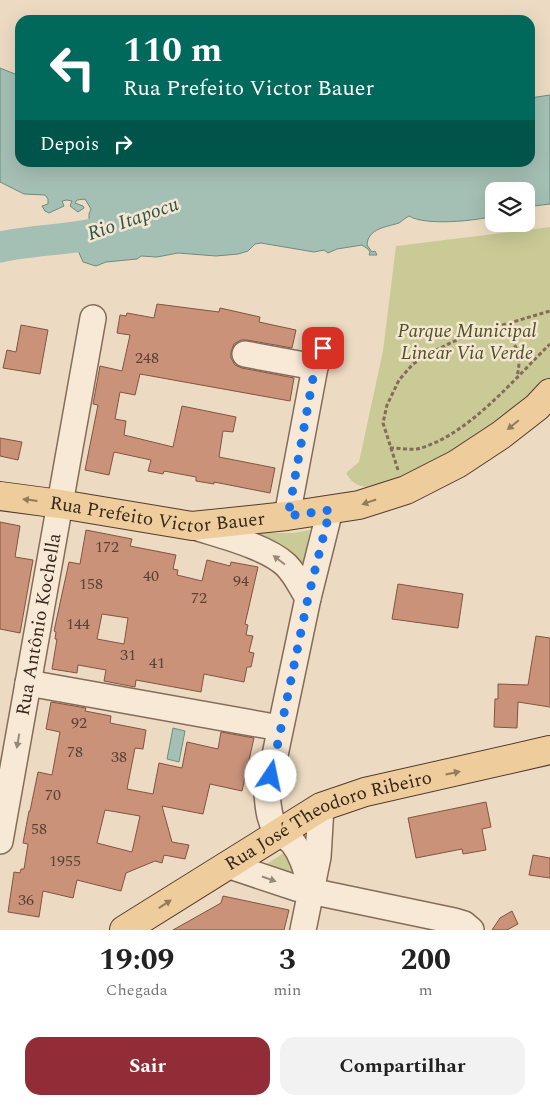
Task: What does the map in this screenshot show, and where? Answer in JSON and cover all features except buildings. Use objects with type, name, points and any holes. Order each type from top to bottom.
[{"type":"main road","name":"Rua Prefeito Victor Bauer","points":[[0,496],[192,526],[288,516],[359,505],[406,490],[457,464],[501,435],[550,393]]},
{"type":"main road","name":"Rua José Theodoro Ribeiro","points":[[124,930],[321,807],[365,792],[550,750]]},
{"type":"street","name":"Rua Antônio Kochella","points":[[0,841],[93,318]]},
{"type":"street","points":[[245,354],[319,357],[288,516]]},
{"type":"street","points":[[312,891],[304,864],[292,842],[278,833],[268,810],[267,793],[308,598],[330,510]]},
{"type":"street","points":[[192,526],[272,555],[286,565],[308,598]]},
{"type":"street","points":[[28,683],[280,728]]},
{"type":"street","points":[[304,930],[318,857],[321,807]]},
{"type":"street","points":[[227,864],[296,888],[454,921],[470,929]]},
{"type":"path","points":[[400,475],[383,423],[387,405],[400,380],[413,364],[465,336],[550,311]]},
{"type":"path","points":[[495,326],[508,335],[517,348],[520,363],[517,376]]},
{"type":"path","points":[[390,448],[415,449],[430,445],[458,429],[494,400],[550,344]]},
{"type":"green space","name":"Parque Municipal Linear Via Verde","points":[[550,227],[550,379],[532,396],[453,453],[376,487],[363,486],[352,481],[346,473],[359,462],[383,351],[396,246],[509,232],[535,232],[535,229]]},
{"type":"green space","points":[[310,530],[303,564],[252,533],[293,533]]},
{"type":"green space","points":[[293,847],[294,870],[286,876],[259,869]]},
{"type":"water","points":[[0,68],[15,74],[15,167],[535,167],[535,97],[550,95],[550,204],[535,206],[535,182],[485,182],[485,218],[438,222],[416,219],[409,216],[399,223],[379,229],[371,235],[367,245],[377,255],[369,255],[368,249],[362,245],[337,249],[328,253],[324,250],[314,252],[261,243],[255,244],[248,251],[238,254],[216,256],[178,253],[157,257],[141,256],[137,259],[106,262],[96,266],[83,262],[77,248],[89,229],[91,209],[85,199],[77,200],[75,203],[84,208],[78,212],[70,206],[72,201],[67,200],[62,201],[64,206],[49,213],[42,206],[48,204],[48,199],[45,195],[24,194],[0,182]]},
{"type":"water","points":[[173,728],[185,731],[179,762],[167,759]]},
{"type":"waterway","name":"Rio Itapocu","points":[[0,247],[78,237],[124,225]]},
{"type":"route","points":[[271,776],[308,598],[330,510],[288,516],[315,367],[323,348]]}]
